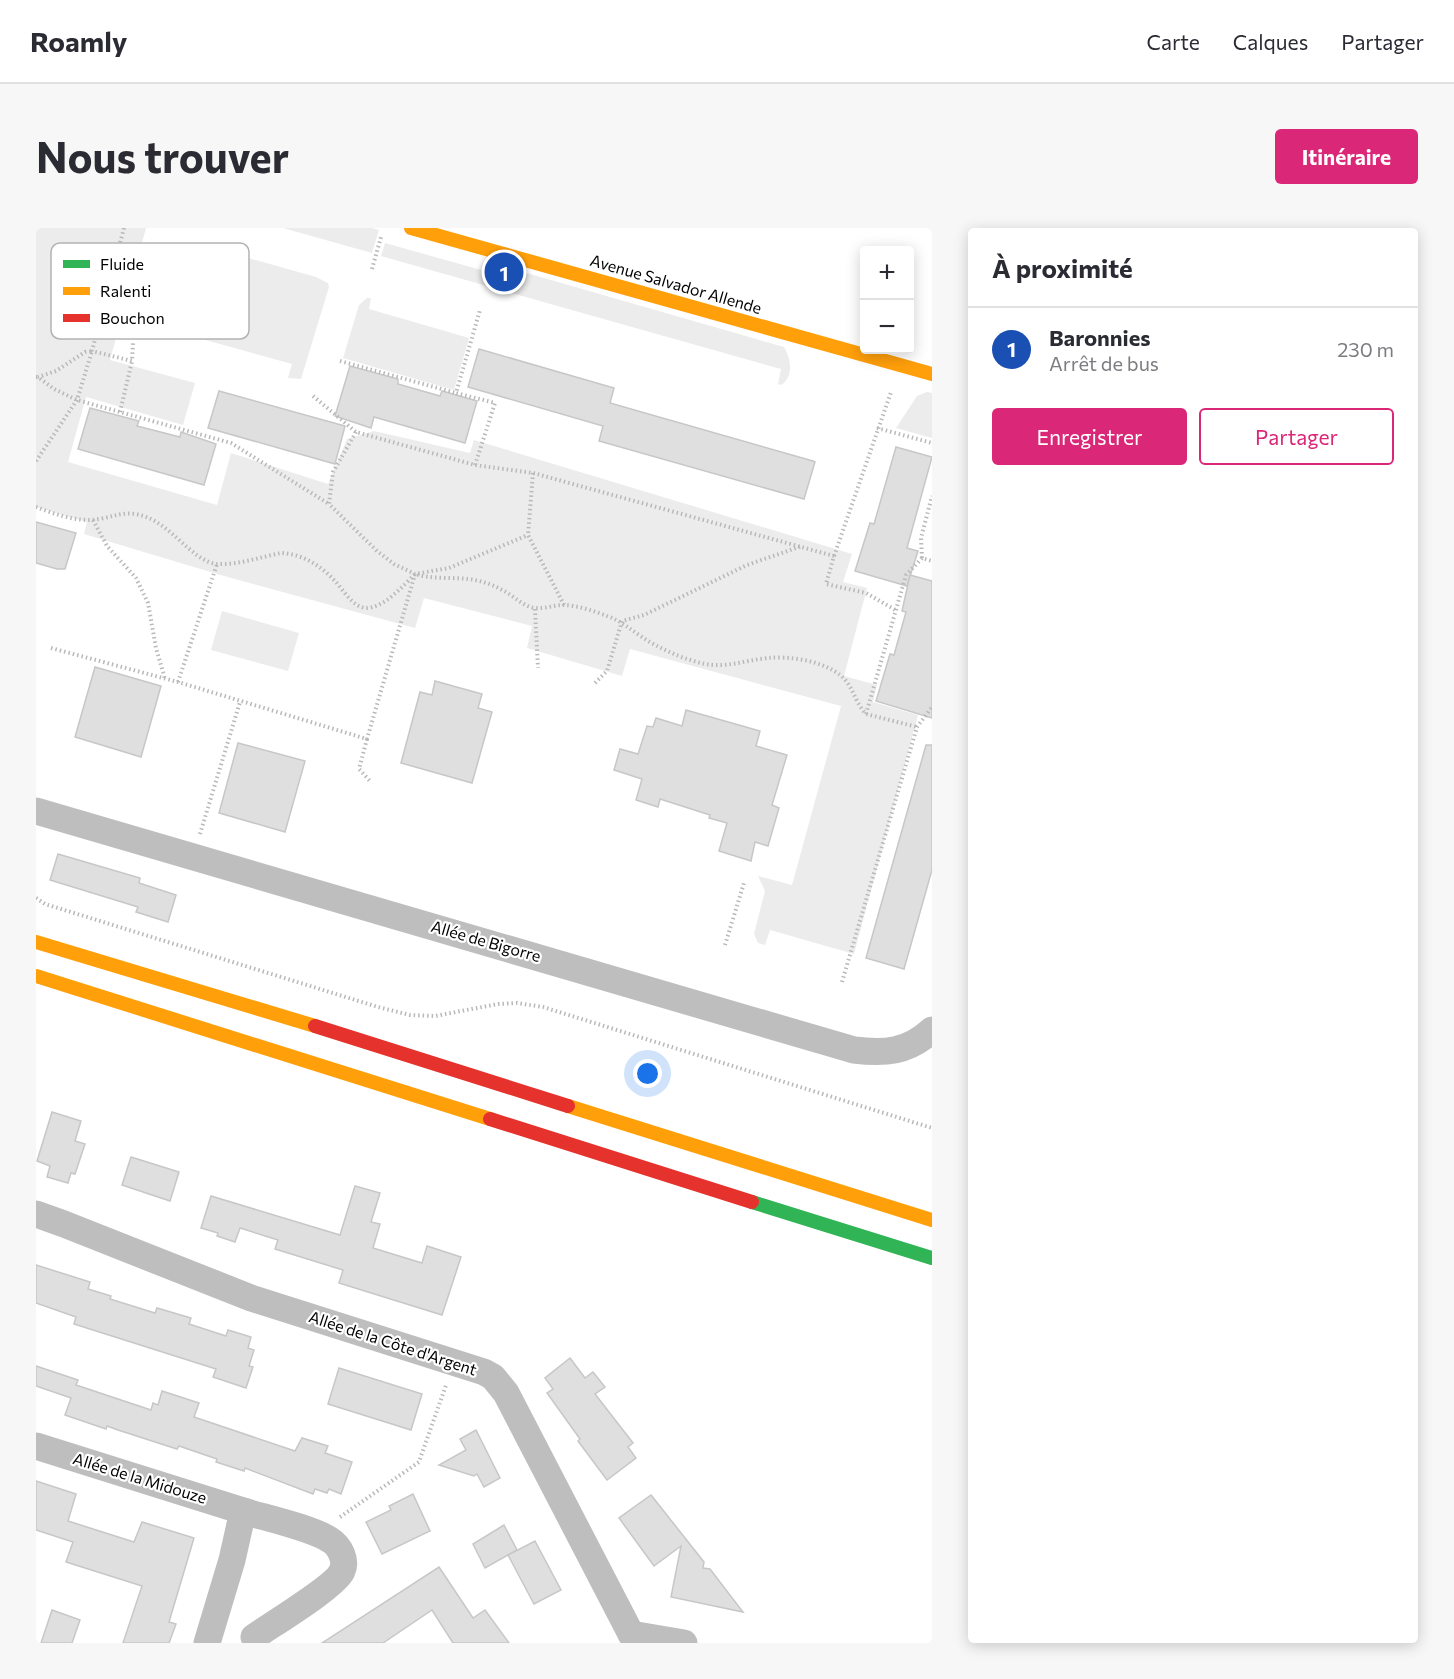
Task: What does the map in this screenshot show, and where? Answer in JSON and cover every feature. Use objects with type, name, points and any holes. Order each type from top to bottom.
[{"type":"main road","name":"Avenue Salvador Allende","points":[[411,228],[932,374]]},
{"type":"main road","points":[[36,942],[220,997],[932,1220]]},
{"type":"main road","points":[[36,976],[932,1258]]},
{"type":"street","name":"Allée de Bigorre","points":[[36,811],[854,1050],[879,1053],[898,1050],[918,1041],[932,1030]]},
{"type":"street","name":"Allée de la Côte d'Argent","points":[[36,1214],[251,1298],[453,1361],[493,1377],[506,1393],[626,1639],[684,1643]]},
{"type":"street","name":"Allée de la Midouze","points":[[36,1446],[326,1537]]},
{"type":"street","points":[[207,1643],[232,1560],[243,1510]]},
{"type":"street","points":[[252,1641],[339,1577],[344,1564],[343,1556],[338,1546],[326,1537]]},
{"type":"path","points":[[120,243],[124,228]]},
{"type":"path","points":[[372,268],[381,237]]},
{"type":"path","points":[[456,393],[480,310]]},
{"type":"path","points":[[36,461],[77,400],[95,339]]},
{"type":"path","points":[[120,412],[132,361],[133,343]]},
{"type":"path","points":[[36,377],[56,371],[85,352],[92,351],[132,361]]},
{"type":"path","points":[[340,361],[495,403],[474,465]]},
{"type":"path","points":[[897,611],[866,593],[826,584],[899,365]]},
{"type":"path","points":[[36,377],[77,400],[231,443],[329,504],[377,551],[394,564],[415,574],[424,577],[465,578],[483,582],[504,590],[527,606],[535,608],[564,605],[606,615],[622,621],[642,637],[667,651],[705,664],[737,664],[766,658],[787,658],[833,670],[843,676],[851,686],[860,708],[866,714],[917,727]]},
{"type":"path","points":[[314,396],[356,432],[474,465],[533,472],[834,556]]},
{"type":"path","points":[[877,428],[932,443]]},
{"type":"path","points":[[329,504],[333,472],[356,432]]},
{"type":"path","points":[[533,472],[528,535],[564,605]]},
{"type":"path","points":[[866,714],[906,575],[922,558],[921,538],[932,496]]},
{"type":"path","points":[[36,507],[84,520],[137,514],[171,531],[205,561],[217,564],[292,554],[320,567],[334,579],[352,601],[364,608],[383,601],[415,574],[449,568],[528,535]]},
{"type":"path","points":[[93,520],[107,546],[136,578],[148,603],[156,648],[165,679]]},
{"type":"path","points":[[622,621],[644,615],[747,565],[802,546]]},
{"type":"path","points":[[922,558],[932,561]]},
{"type":"path","points":[[178,682],[217,564]]},
{"type":"path","points":[[370,781],[359,769],[415,574]]},
{"type":"path","points":[[535,608],[538,668]]},
{"type":"path","points":[[595,683],[607,670],[622,621]]},
{"type":"path","points":[[51,648],[178,682],[367,739]]},
{"type":"path","points":[[193,857],[240,702]]},
{"type":"path","points":[[842,982],[917,727],[932,707]]},
{"type":"path","points":[[725,945],[744,883]]},
{"type":"path","points":[[36,898],[45,904],[378,1007],[410,1015],[435,1016],[517,1003],[543,1007],[932,1128]]},
{"type":"path","points":[[326,1537],[335,1520],[419,1462],[453,1361]]},
{"type":"shaded area","points":[[36,228],[146,228],[142,243],[51,243],[51,339],[116,339],[110,360],[195,383],[183,425],[86,397],[68,462],[217,505],[231,453],[328,484],[347,439],[374,431],[470,453],[474,440],[852,554],[843,582],[867,588],[844,676],[877,685],[873,702],[918,715],[854,954],[770,930],[765,945],[758,943],[754,934],[765,891],[758,876],[792,885],[841,706],[630,649],[622,676],[527,648],[532,626],[424,598],[415,628],[224,576],[84,534],[87,522],[36,507]]},
{"type":"shaded area","points":[[283,228],[372,228],[379,230],[372,253]]},
{"type":"shaded area","points":[[385,243],[492,273],[491,276],[512,282],[516,270],[784,347],[790,362],[790,372],[781,385],[778,384],[781,369],[381,256]]},
{"type":"shaded area","points":[[249,258],[316,277],[328,283],[329,287],[301,379],[288,378],[292,364],[202,339],[249,339]]},
{"type":"shaded area","points":[[367,298],[371,298],[369,309],[469,338],[454,390],[343,358],[359,305]]},
{"type":"shaded area","points":[[927,392],[932,393],[932,438],[896,428],[917,396]]},
{"type":"shaded area","points":[[222,611],[299,633],[288,671],[211,650]]},
{"type":"building","points":[[479,349],[614,388],[610,403],[813,461],[815,462],[804,499],[599,441],[603,426],[468,387]]},
{"type":"building","points":[[350,366],[398,379],[398,384],[440,396],[442,391],[477,401],[465,443],[374,417],[371,428],[335,416]]},
{"type":"building","points":[[219,391],[345,426],[335,464],[208,428]]},
{"type":"building","points":[[90,408],[139,421],[137,426],[180,437],[181,432],[216,444],[204,485],[78,449]]},
{"type":"building","points":[[896,447],[932,457],[907,548],[918,551],[907,586],[855,571],[870,523],[874,524]]},
{"type":"building","points":[[36,522],[76,533],[65,569],[36,563]]},
{"type":"building","points":[[910,575],[932,581],[932,718],[876,701],[890,654],[894,655],[906,612],[902,611]]},
{"type":"building","points":[[95,667],[161,686],[141,757],[75,737]]},
{"type":"building","points":[[435,681],[482,694],[478,708],[492,712],[472,783],[401,763],[420,692],[432,695]]},
{"type":"building","points":[[686,710],[760,731],[756,746],[787,755],[772,805],[779,808],[768,846],[755,842],[751,861],[719,851],[727,823],[660,799],[658,807],[636,800],[642,779],[614,770],[620,749],[638,754],[647,726],[653,727],[656,718],[682,726]]},
{"type":"building","points":[[238,743],[305,761],[285,832],[219,813]]},
{"type":"building","points":[[926,745],[932,745],[932,870],[904,969],[866,958]]},
{"type":"building","points":[[58,854],[140,878],[139,883],[176,895],[168,922],[136,912],[138,907],[50,880]]},
{"type":"building","points":[[52,1112],[81,1121],[75,1141],[85,1144],[75,1174],[71,1173],[68,1183],[47,1177],[50,1166],[37,1161]]},
{"type":"building","points":[[131,1157],[179,1172],[170,1201],[122,1185]]},
{"type":"building","points":[[355,1186],[380,1193],[371,1222],[380,1224],[373,1248],[422,1263],[427,1246],[461,1257],[442,1315],[339,1283],[343,1270],[275,1249],[278,1240],[240,1228],[235,1242],[217,1236],[218,1233],[201,1228],[211,1196],[340,1235]]},
{"type":"building","points":[[36,1265],[90,1282],[88,1289],[111,1296],[110,1299],[155,1313],[157,1308],[191,1318],[189,1324],[226,1336],[228,1330],[251,1337],[248,1348],[254,1350],[249,1366],[253,1367],[246,1388],[213,1377],[216,1369],[74,1324],[76,1317],[36,1303]]},
{"type":"building","points":[[570,1358],[585,1378],[593,1372],[605,1387],[595,1394],[633,1443],[628,1447],[636,1458],[607,1480],[547,1393],[553,1389],[545,1378]]},
{"type":"building","points":[[36,1366],[78,1380],[76,1385],[151,1410],[153,1403],[158,1405],[162,1391],[199,1403],[194,1417],[295,1451],[302,1438],[328,1446],[325,1453],[352,1462],[341,1494],[329,1489],[327,1493],[315,1489],[313,1494],[245,1468],[244,1471],[216,1462],[217,1459],[179,1446],[177,1449],[65,1415],[71,1398],[36,1386]]},
{"type":"building","points":[[339,1368],[422,1394],[411,1430],[328,1404]]},
{"type":"building","points":[[476,1430],[500,1478],[484,1487],[477,1474],[474,1476],[439,1465],[466,1450],[460,1439]]},
{"type":"building","points":[[36,1481],[76,1494],[68,1521],[134,1542],[142,1522],[194,1538],[169,1622],[176,1624],[169,1643],[123,1643],[142,1586],[66,1562],[73,1542],[36,1530]]},
{"type":"building","points":[[413,1494],[430,1531],[382,1554],[366,1522],[391,1510],[389,1506]]},
{"type":"building","points":[[651,1495],[704,1562],[703,1568],[710,1569],[743,1612],[671,1597],[681,1546],[654,1566],[619,1518]]},
{"type":"building","points":[[504,1525],[517,1550],[485,1568],[473,1544]]},
{"type":"building","points":[[535,1541],[561,1590],[534,1604],[508,1555]]},
{"type":"building","points":[[439,1567],[473,1618],[485,1610],[509,1643],[453,1643],[432,1610],[383,1643],[322,1643]]},
{"type":"building","points":[[52,1610],[80,1620],[72,1643],[41,1643]]},
{"type":"traffic: fast","points":[[752,1202],[932,1258]]},
{"type":"traffic: slow","points":[[411,228],[932,374]]},
{"type":"traffic: slow","points":[[36,942],[315,1026]]},
{"type":"traffic: slow","points":[[36,976],[490,1119]]},
{"type":"traffic: slow","points":[[568,1106],[932,1220]]},
{"type":"traffic: jam","points":[[315,1026],[568,1106]]},
{"type":"traffic: jam","points":[[490,1119],[752,1202]]},
{"type":"place","name":"Baronnies","points":[[504,272]]}]
